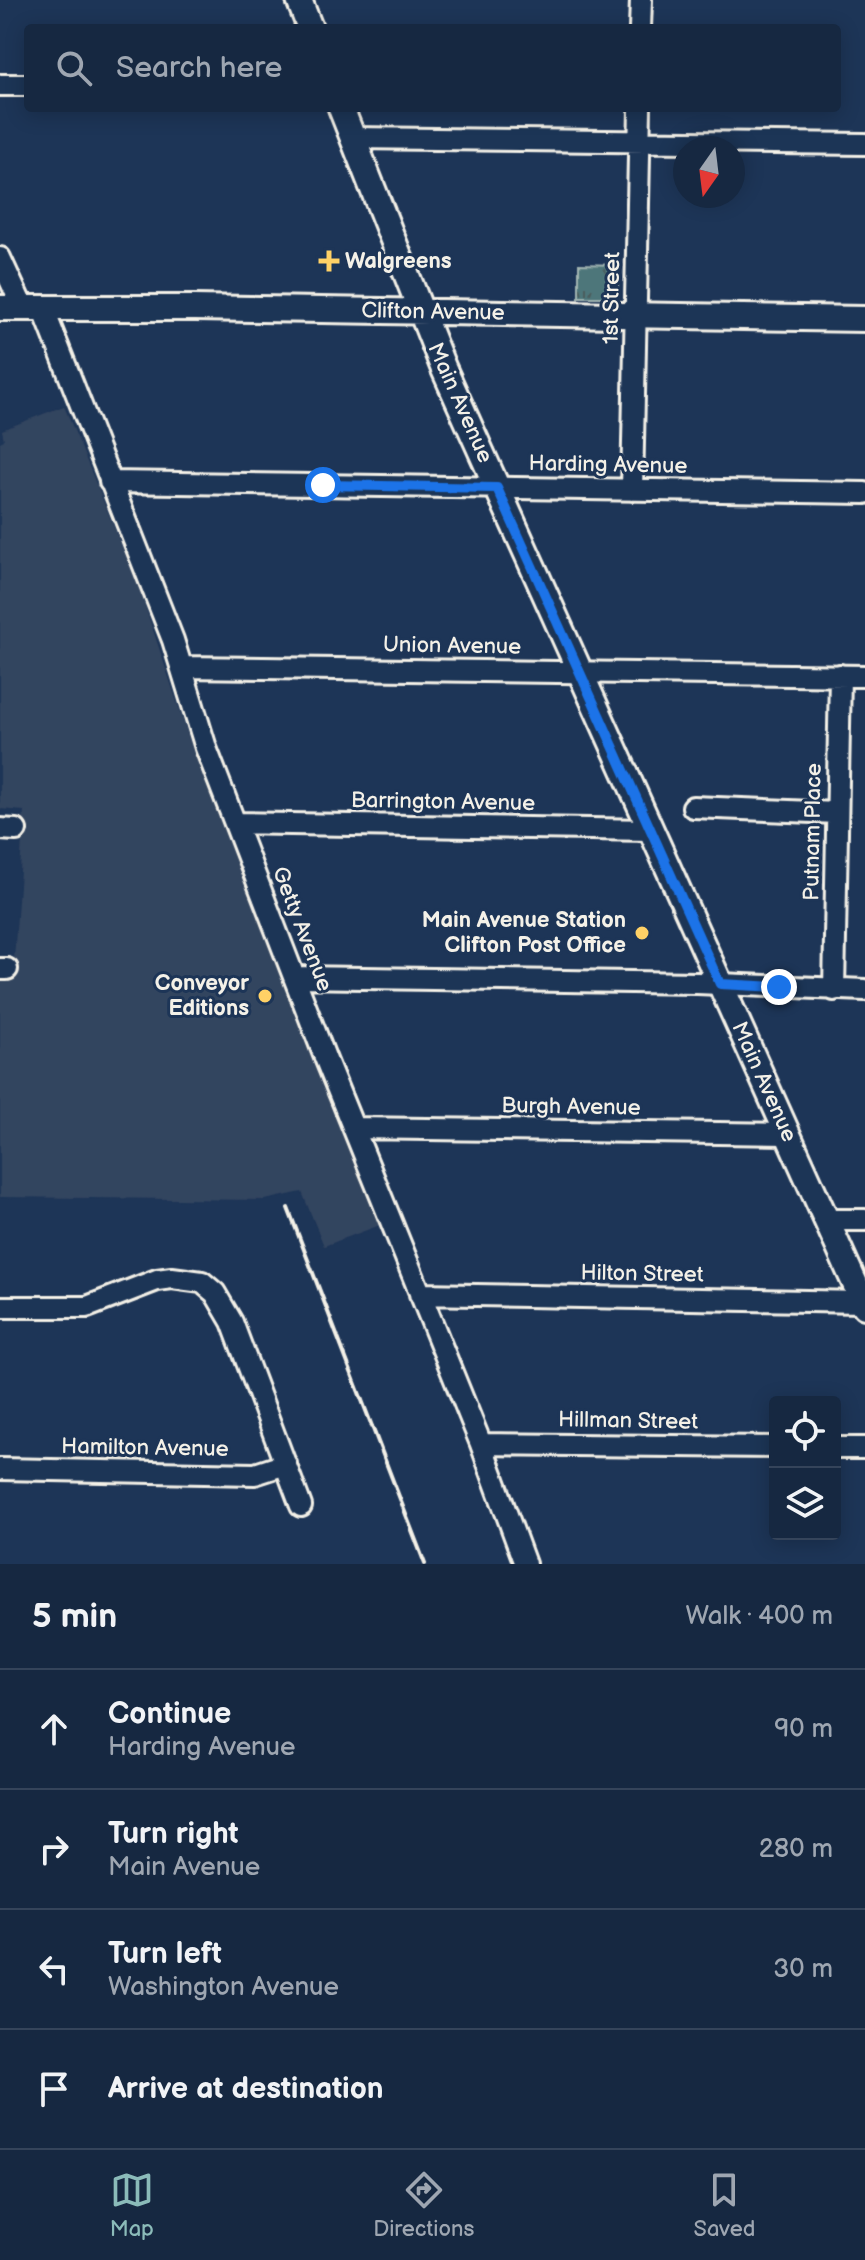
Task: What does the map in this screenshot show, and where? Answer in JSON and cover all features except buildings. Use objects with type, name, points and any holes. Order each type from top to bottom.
[{"type":"main road","points":[[299,0],[308,24]]},
{"type":"main road","name":"Main Avenue","points":[[343,112],[420,311],[497,488],[864,1304]]},
{"type":"main road","name":"Clifton Avenue","points":[[22,308],[865,319]]},
{"type":"street","points":[[640,24],[641,0]]},
{"type":"street","points":[[0,85],[24,85]]},
{"type":"street","name":"1st Street","points":[[632,490],[640,112]]},
{"type":"street","points":[[353,138],[865,144]]},
{"type":"street","name":"Getty Avenue","points":[[0,258],[110,482],[182,667],[193,714],[481,1444],[525,1564]]},
{"type":"street","name":"Harding Avenue","points":[[110,482],[865,493]]},
{"type":"street","name":"Union Avenue","points":[[182,667],[865,676]]},
{"type":"street","name":"Putnam Place","points":[[834,990],[840,675]]},
{"type":"street","points":[[693,807],[837,813]]},
{"type":"street","name":"Barrington Avenue","points":[[236,823],[651,830]]},
{"type":"street","points":[[295,977],[720,984],[865,990]]},
{"type":"street","name":"Burgh Avenue","points":[[354,1128],[787,1134]]},
{"type":"street","points":[[825,1220],[865,1220]]},
{"type":"street","points":[[0,1307],[87,1307],[157,1280],[172,1278],[202,1282],[215,1293],[229,1314],[301,1506]]},
{"type":"street","name":"Hilton Street","points":[[420,1294],[864,1304]]},
{"type":"street","name":"Hillman Street","points":[[481,1444],[769,1447]]},
{"type":"street","points":[[841,1448],[865,1448]]},
{"type":"street","name":"Hamilton Avenue","points":[[0,1469],[255,1474],[286,1464]]},
{"type":"shaded area","points":[[64,406],[138,585],[189,738],[380,1225],[324,1246],[302,1192],[265,1200],[0,1197],[0,975],[13,975],[24,811],[0,809],[0,442],[4,440],[2,430]]},
{"type":"green space","points":[[579,264],[618,265],[618,297],[579,297]]},
{"type":"railway","points":[[288,1208],[425,1564]]},
{"type":"place","name":"Walgreens","points":[[329,261]]},
{"type":"place","name":"Main Avenue Station Clifton Post Office","points":[[642,933]]},
{"type":"place","name":"Conveyor Editions","points":[[265,996]]},
{"type":"route","points":[[323,485],[497,488],[720,984],[779,987]]}]
